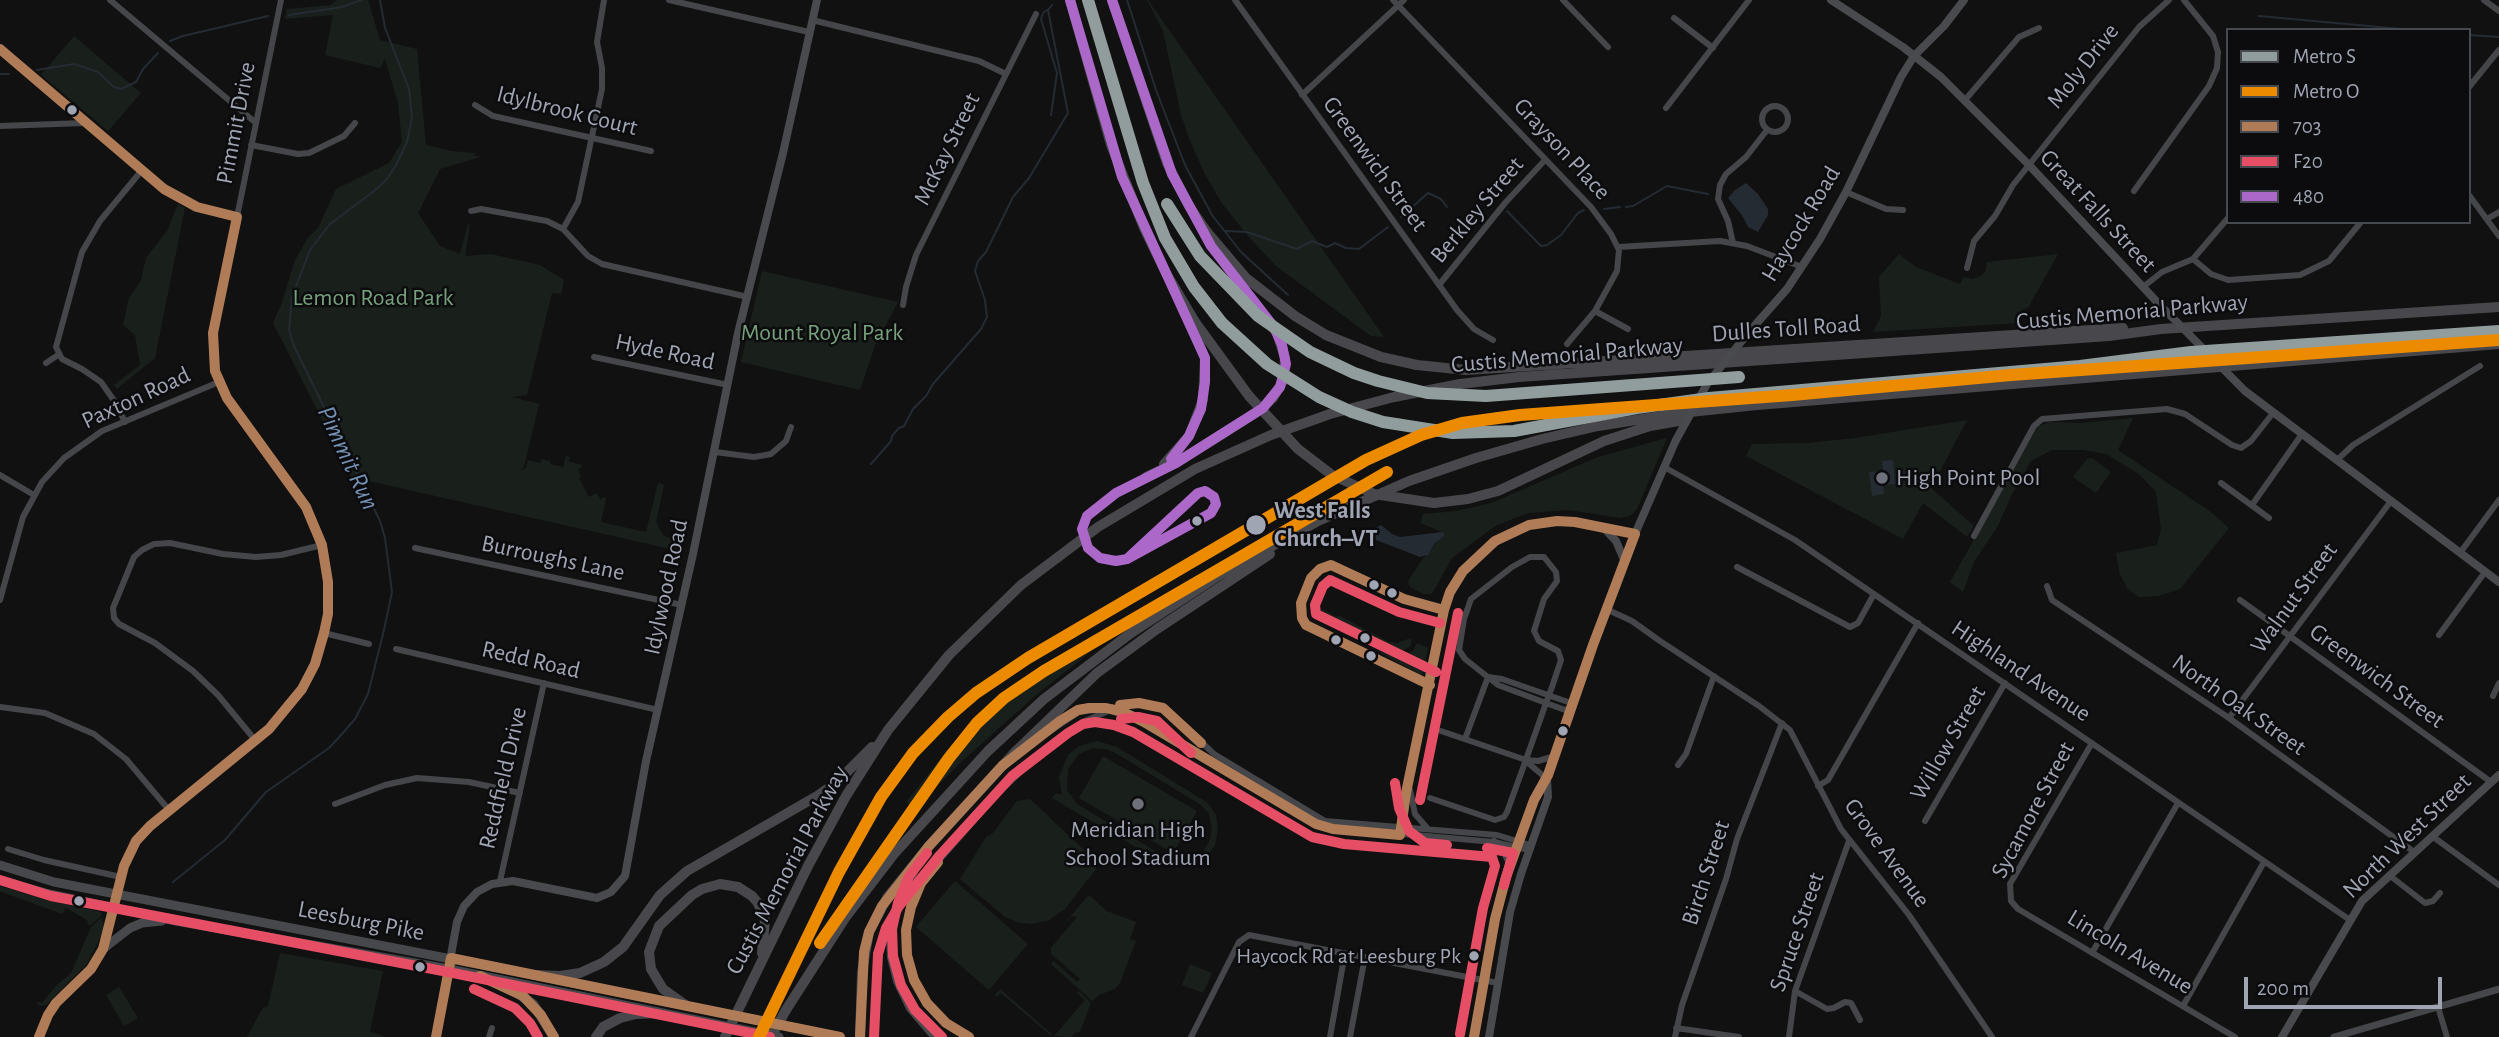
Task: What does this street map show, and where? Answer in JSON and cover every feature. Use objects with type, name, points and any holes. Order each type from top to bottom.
[{"type":"highway","points":[[1070,0],[1122,177],[1203,353],[1206,365],[1205,392],[1198,418],[1189,436],[1172,458],[1146,477],[1176,463],[1263,408],[1277,393],[1285,370],[1282,345],[1274,327],[1211,246],[1189,206]]},
{"type":"highway","name":"Dulles Toll Road","points":[[1112,0],[1163,151],[1189,206],[1217,245],[1265,294],[1295,316],[1326,335],[1393,360],[1466,370],[2109,328],[2161,329]]},
{"type":"highway","points":[[1172,284],[1225,365],[1298,449],[1332,475],[1374,494],[1434,503],[1468,499],[1498,491],[1582,450],[1638,430],[1677,421],[1757,412],[1804,402]]},
{"type":"highway","name":"Custis Memorial Parkway","points":[[725,1037],[824,835],[888,730],[929,678],[971,631],[1021,585],[1098,527],[1173,481],[1251,443],[1330,414],[1427,390],[1518,377],[2109,336],[2161,329],[2499,307]]},
{"type":"highway","points":[[771,1037],[845,918],[894,855],[978,761],[1044,699],[1111,647],[1184,597],[1316,522],[1373,496],[1465,461],[1569,432],[1670,415],[2499,344]]},
{"type":"highway","points":[[860,1037],[862,961],[873,922],[891,892],[1002,766],[1084,684],[1128,649],[1281,547],[1344,515],[1373,496]]},
{"type":"highway","points":[[1002,766],[1067,716],[1083,709],[1100,708],[1139,719],[1252,786]]},
{"type":"highway","points":[[535,975],[560,976],[580,973],[604,962],[622,947],[660,895],[687,871],[817,796],[850,769],[888,730]]},
{"type":"highway","points":[[936,1037],[915,1014],[901,988],[894,965],[891,935],[895,914],[906,885],[942,834]]},
{"type":"highway","points":[[687,1006],[663,989],[651,969],[649,952],[659,926],[681,903],[702,889],[720,884],[738,887],[758,903],[765,930],[758,971]]},
{"type":"highway","points":[[482,976],[513,990],[533,1004],[554,1037]]},
{"type":"highway","points":[[596,1037],[603,1027],[620,1017],[657,1013]]},
{"type":"main road","name":"Idylwood Road","points":[[500,881],[513,881],[590,898],[604,896],[617,888],[625,876],[728,386],[817,0]]},
{"type":"main road","name":"Great Falls Street","points":[[1831,0],[1914,56],[1965,100],[2245,391],[2499,582]]},
{"type":"main road","name":"Haycock Road","points":[[1474,1037],[1497,911],[1510,864],[1534,800],[1547,779],[1635,534],[1676,440],[1707,384],[1787,289],[1802,267],[1846,191],[1891,95],[1914,56],[1944,26],[1964,0]]},
{"type":"main road","points":[[1603,527],[1616,541],[1625,562]]},
{"type":"main road","name":"North West Street","points":[[2282,1037],[2364,899],[2499,775]]},
{"type":"main road","name":"Haycock Road","points":[[1489,1037],[1510,912],[1548,797],[1547,779]]},
{"type":"main road","points":[[1494,842],[1503,848],[1510,864]]},
{"type":"main road","name":"Leesburg Pike","points":[[0,864],[54,882],[451,958],[840,1037]]},
{"type":"main road","name":"Leesburg Pike","points":[[0,880],[49,894],[176,920],[449,969],[779,1037]]},
{"type":"main road","points":[[436,1037],[457,922],[464,906],[477,892],[500,881]]},
{"type":"main road","points":[[103,950],[130,928],[142,923],[176,920]]},
{"type":"street","points":[[110,0],[256,124]]},
{"type":"street","points":[[563,229],[578,202],[602,89],[602,68],[597,42],[604,0]]},
{"type":"street","points":[[669,0],[809,32]]},
{"type":"street","name":"Greenwich Street","points":[[1235,0],[1439,285],[1474,329],[1493,340]]},
{"type":"street","points":[[1563,0],[1608,47]]},
{"type":"street","points":[[1666,108],[1749,0]]},
{"type":"street","name":"Moly Drive","points":[[1967,268],[1974,241],[1995,216],[2013,185],[2138,27],[2169,0]]},
{"type":"street","points":[[2134,191],[2209,86],[2217,68],[2218,52],[2213,36],[2184,0]]},
{"type":"street","points":[[2484,0],[2499,12]]},
{"type":"street","name":"Pimmit Drive","points":[[39,1037],[56,1003],[91,969],[103,950],[121,877],[136,841],[150,826],[281,716],[302,689],[315,664],[324,633],[329,598],[327,568],[322,545],[310,514],[227,398],[219,382],[213,359],[213,333],[279,1]]},
{"type":"street","points":[[1302,95],[1398,2]]},
{"type":"street","name":"Grayson Place","points":[[1398,2],[1591,207],[1606,225],[1618,247]]},
{"type":"street","name":"McKay Street","points":[[903,305],[916,255],[1036,14]]},
{"type":"street","points":[[1674,18],[1713,48]]},
{"type":"street","points":[[812,20],[979,61],[1006,74]]},
{"type":"street","points":[[1965,100],[2019,37],[2039,28]]},
{"type":"street","points":[[0,49],[170,193],[189,203],[237,217]]},
{"type":"street","points":[[2471,85],[2499,50]]},
{"type":"street","name":"Idylbrook Court","points":[[475,105],[493,116],[651,151]]},
{"type":"street","points":[[1772,106],[1783,108],[1788,120],[1784,128],[1776,132],[1767,130],[1761,120],[1764,111],[1772,106]]},
{"type":"street","points":[[0,126],[85,123]]},
{"type":"street","points":[[251,145],[298,154],[309,153],[344,136],[355,123]]},
{"type":"street","points":[[1733,243],[1718,199],[1720,184],[1767,130]]},
{"type":"street","name":"Berkley Street","points":[[1439,285],[1505,203],[1545,160]]},
{"type":"street","points":[[125,422],[115,402],[100,383],[82,369],[62,359],[56,347],[82,252],[100,220],[142,170]]},
{"type":"street","points":[[1846,191],[1886,209],[1903,211]]},
{"type":"street","points":[[2471,198],[2499,236]]},
{"type":"street","points":[[471,211],[481,209],[547,221],[563,229],[588,256],[603,264],[748,297]]},
{"type":"street","points":[[2487,219],[2499,212]]},
{"type":"street","points":[[2143,287],[2162,272],[2193,259],[2226,220]]},
{"type":"street","points":[[2193,259],[2211,274],[2228,280],[2300,275],[2329,261],[2359,224]]},
{"type":"street","points":[[1567,344],[1595,311],[1617,271],[1620,257],[1618,247],[1720,241],[1802,267]]},
{"type":"street","points":[[1595,311],[1628,329]]},
{"type":"street","points":[[46,363],[58,355]]},
{"type":"street","name":"Hyde Road","points":[[594,357],[728,386]]},
{"type":"street","points":[[2337,460],[2353,445],[2480,366]]},
{"type":"street","name":"Paxton Road","points":[[0,600],[15,538],[34,495],[72,451],[102,431],[219,382]]},
{"type":"street","points":[[1974,536],[2034,426],[2042,419],[2176,410],[2241,448],[2251,441],[2273,413]]},
{"type":"street","points":[[715,452],[754,457],[771,454],[782,447],[791,427]]},
{"type":"street","points":[[2252,505],[2302,434]]},
{"type":"street","name":"Highland Avenue","points":[[1664,467],[1778,529],[2350,920]]},
{"type":"street","points":[[0,475],[34,495]]},
{"type":"street","points":[[2221,483],[2269,518]]},
{"type":"street","points":[[2460,553],[2499,500]]},
{"type":"street","name":"Walnut Street","points":[[2229,718],[2391,501]]},
{"type":"street","points":[[1401,831],[1446,603],[1463,571],[1495,541],[1529,525],[1566,522],[1635,534]]},
{"type":"street","points":[[255,740],[218,695],[193,671],[155,643],[117,622],[113,608],[130,565],[138,553],[149,546],[170,543],[223,554],[256,557],[281,555],[322,545]]},
{"type":"street","name":"Burroughs Lane","points":[[415,548],[682,606]]},
{"type":"street","points":[[1430,798],[1491,819],[1501,819],[1507,812],[1526,761],[1546,703],[1549,695],[1561,657],[1556,649],[1539,640],[1535,634],[1534,626],[1544,599],[1555,585],[1557,577],[1551,563],[1540,556],[1530,557],[1512,567],[1474,595],[1468,604],[1459,650],[1465,659],[1499,686],[1546,703],[1565,710],[1572,706],[1549,695],[1488,677]]},
{"type":"street","points":[[1737,567],[1850,627],[1858,624],[1874,594]]},
{"type":"street","points":[[2439,635],[2485,572]]},
{"type":"street","name":"North Oak Street","points":[[2048,586],[2052,600],[2229,718],[2414,852]]},
{"type":"street","name":"Greenwich Street","points":[[2241,600],[2491,782]]},
{"type":"street","name":"Grove Avenue","points":[[1606,609],[1632,621],[1793,733],[1832,814],[1849,841],[1909,915],[1992,1037]]},
{"type":"street","points":[[111,630],[117,622]]},
{"type":"street","points":[[1818,786],[1828,780],[1917,624]]},
{"type":"street","points":[[324,633],[369,644]]},
{"type":"street","name":"Redd Road","points":[[396,649],[658,710]]},
{"type":"street","points":[[1678,765],[1686,754],[1714,676]]},
{"type":"street","points":[[1465,739],[1488,677]]},
{"type":"street","name":"Reddfield Drive","points":[[500,881],[544,683]]},
{"type":"street","name":"Willow Street","points":[[1925,821],[2005,683]]},
{"type":"street","points":[[2493,696],[2499,683]]},
{"type":"street","points":[[969,1037],[940,1018],[927,1003],[914,980],[906,943],[908,918],[915,894],[928,873],[1007,784],[1045,749],[1085,721],[1127,703],[1163,708],[1214,754],[1316,817],[1332,823],[1518,843]]},
{"type":"street","points":[[0,707],[45,713],[94,734],[126,759],[169,810]]},
{"type":"street","name":"Birch Street","points":[[1675,1037],[1685,995],[1726,879],[1737,839],[1782,723]]},
{"type":"street","points":[[1441,731],[1526,761],[1538,761],[1555,755]]},
{"type":"street","name":"Sycamore Street","points":[[2009,896],[2010,884],[2092,743]]},
{"type":"street","points":[[1526,761],[1547,779]]},
{"type":"street","points":[[335,804],[386,785],[417,778],[469,782],[520,793]]},
{"type":"street","points":[[1409,781],[1415,814],[1430,830]]},
{"type":"street","points":[[1252,786],[1306,819],[1325,827],[1497,835],[1529,848]]},
{"type":"street","points":[[2092,953],[2178,803]]},
{"type":"street","points":[[2432,836],[2499,885]]},
{"type":"street","name":"Spruce Street","points":[[1789,1037],[1795,991],[1849,841]]},
{"type":"street","points":[[8,849],[121,877]]},
{"type":"street","points":[[2183,1006],[2264,862]]},
{"type":"street","points":[[2389,875],[2425,903],[2433,901],[2440,893]]},
{"type":"street","name":"Lincoln Avenue","points":[[2009,896],[2018,909],[2235,1037]]},
{"type":"street","points":[[1191,1037],[1239,942],[1246,935],[1252,934],[1498,983]]},
{"type":"street","points":[[1330,1037],[1345,953]]},
{"type":"street","points":[[1350,1037],[1365,957]]},
{"type":"street","points":[[2334,1037],[2499,989]]},
{"type":"street","points":[[1795,991],[1827,1009],[1846,1002],[1851,1003],[1860,1020]]},
{"type":"street","points":[[2438,1007],[2447,1037]]},
{"type":"street","points":[[489,1037],[492,1028]]},
{"type":"street","points":[[1676,1028],[1739,1037]]},
{"type":"green space","name":"Lemon Road Park","points":[[337,0],[368,0],[380,40],[417,49],[426,145],[477,153],[473,155],[481,157],[440,169],[418,213],[440,246],[460,254],[468,224],[465,256],[491,254],[540,265],[564,280],[561,294],[552,293],[527,395],[512,397],[539,404],[524,467],[520,471],[526,468],[528,460],[541,463],[541,459],[563,467],[566,456],[570,457],[569,462],[583,465],[578,470],[581,476],[579,478],[589,497],[597,493],[600,499],[606,499],[601,522],[646,532],[658,483],[664,485],[656,522],[664,536],[680,542],[684,552],[351,477],[273,323],[295,260],[307,239],[318,228],[336,189],[389,163],[402,142],[398,103],[385,59],[380,68],[325,55],[333,15],[285,19],[287,9],[330,5]]},
{"type":"green space","points":[[1147,0],[1384,337],[1371,336],[1276,266],[1221,202],[1190,141],[1181,115],[1163,31]]},
{"type":"green space","points":[[74,36],[141,93],[108,131],[41,75]]},
{"type":"green space","points":[[178,204],[185,208],[155,358],[117,389],[114,385],[140,365],[135,335],[123,325],[129,298],[141,280],[146,258],[167,231]]},
{"type":"green space","points":[[1899,254],[1916,267],[1960,284],[1964,277],[1973,279],[1981,276],[1986,270],[1987,262],[2058,254],[2028,308],[2023,309],[2018,323],[1873,332],[1881,316],[1879,277]]},
{"type":"green space","name":"Mount Royal Park","points":[[762,271],[898,302],[875,345],[860,390],[741,362]]},
{"type":"green space","points":[[2133,418],[2118,450],[2211,512],[2229,528],[2180,589],[2159,596],[2139,597],[2127,588],[2119,572],[2116,553],[2157,545],[2161,529],[2156,492],[2139,474],[2106,454],[2083,450],[2052,450],[2031,461],[1999,524],[1974,562],[1963,592],[1950,582],[2038,426],[2051,422],[2080,423]]},
{"type":"green space","points":[[1967,420],[1931,488],[1974,526],[1967,537],[1923,503],[1903,539],[1746,456],[1752,444],[1807,443],[1855,438]]},
{"type":"green space","points":[[1667,438],[1637,509],[1630,516],[1620,518],[1568,510],[1528,513],[1497,525],[1452,558],[1432,594],[1423,594],[1410,587],[1408,581],[1442,532],[1420,523],[1423,514],[1456,511],[1491,503],[1598,457]]},
{"type":"green space","points":[[2092,458],[2111,472],[2096,493],[2073,477],[2087,459]]},
{"type":"green space","points":[[1322,609],[1389,642],[1397,643],[1411,638],[1411,646],[1404,650],[1394,650],[1367,641],[1320,614]]},
{"type":"green space","points":[[1104,634],[1113,634],[1035,696],[960,763],[915,809],[906,802],[978,717],[1010,690],[1064,654]]},
{"type":"green space","points":[[1417,643],[1428,648],[1422,676],[1379,652],[1402,657],[1413,651]]},
{"type":"green space","points":[[1097,741],[1117,747],[1208,803],[1216,815],[1218,829],[1215,845],[1207,856],[1190,866],[1168,866],[1052,798],[1056,793],[1062,795],[1059,777],[1068,755],[1079,746]],"holes":[[[1093,748],[1105,749],[1201,805],[1209,814],[1212,829],[1203,852],[1189,860],[1170,860],[1077,804],[1067,790],[1068,769],[1079,754]]]},
{"type":"green space","points":[[1103,756],[1197,811],[1173,853],[1079,798]]},
{"type":"green space","points":[[1030,799],[1096,861],[1096,869],[1065,909],[1049,920],[1032,924],[1005,917],[960,879],[986,837],[992,834],[1017,801]]},
{"type":"green space","points":[[955,881],[1028,944],[989,990],[916,927]]},
{"type":"green space","points":[[0,886],[101,912],[101,916],[88,925],[87,920],[66,908],[62,914],[0,891]]},
{"type":"green space","points":[[1089,895],[1107,911],[1136,922],[1130,939],[1136,941],[1120,983],[1115,989],[1092,1001],[1051,964],[1054,961],[1077,982],[1080,979],[1051,954],[1051,948],[1077,917],[1072,916],[1060,928]]},
{"type":"green space","points":[[102,917],[104,927],[87,964],[46,1005],[40,1006],[36,1003],[42,1003],[71,973],[91,927]]},
{"type":"green space","points":[[280,953],[383,971],[370,1031],[385,1037],[247,1037],[262,1009],[268,1006]]},
{"type":"green space","points":[[1190,964],[1212,973],[1203,993],[1182,985]]},
{"type":"green space","points":[[119,987],[138,1018],[124,1026],[106,995]]},
{"type":"green space","points":[[1000,989],[1053,1035],[1001,993],[997,997],[995,995]]},
{"type":"green space","points":[[1079,991],[1091,1003],[1080,1032],[1074,1033],[1072,1037],[1054,1036],[1085,1000],[1077,993]]},
{"type":"shaded area","points":[[1746,183],[1768,209],[1768,215],[1758,232],[1748,227],[1728,198]]},
{"type":"shaded area","name":"High Point Pool","points":[[1893,460],[1895,484],[1883,485],[1884,494],[1872,496],[1869,472],[1883,471],[1882,461]]},
{"type":"shaded area","points":[[1381,525],[1400,537],[1442,532],[1445,535],[1435,543],[1428,555],[1420,557],[1376,540],[1373,529]]},
{"type":"waterway","points":[[289,15],[342,7],[361,0]]},
{"type":"waterway","name":"Pimmit Run","points":[[173,882],[225,840],[266,792],[329,748],[355,719],[368,694],[384,630],[392,592],[380,521],[294,346],[289,330],[292,297],[310,250],[330,224],[386,180],[407,142],[412,118],[409,89],[385,28],[380,0]]},
{"type":"waterway","points":[[1127,0],[1156,90],[1185,165],[1212,215],[1241,252],[1288,295]]},
{"type":"waterway","points":[[871,464],[891,441],[892,436],[904,426],[913,409],[933,384],[981,329],[987,317],[985,300],[975,271],[978,261],[986,252],[1013,197],[1029,178],[1068,113],[1048,10],[1052,5]]},
{"type":"waterway","points":[[1047,10],[1041,19],[1057,73],[1051,115]]},
{"type":"waterway","points":[[170,41],[268,16]]},
{"type":"waterway","points":[[2259,16],[2390,28]]},
{"type":"waterway","points":[[2471,35],[2499,37]]},
{"type":"waterway","points":[[37,70],[74,64],[98,72],[114,87],[121,89],[136,82],[143,69],[158,53]]},
{"type":"waterway","points":[[0,74],[9,74]]},
{"type":"waterway","points":[[1626,207],[1633,206],[1667,186],[1708,194]]},
{"type":"waterway","points":[[1401,217],[1428,193],[1441,199],[1447,207]]},
{"type":"waterway","points":[[1604,209],[1620,207]]},
{"type":"waterway","points":[[1507,211],[1541,246],[1561,235],[1578,213],[1584,210]]},
{"type":"waterway","points":[[1226,231],[1247,232],[1297,249],[1312,241],[1327,247],[1335,243],[1346,248],[1359,249],[1388,227]]},
{"type":"metro line","name":"S","points":[[1088,0],[1143,183],[1165,238],[1194,287],[1222,323],[1267,364],[1319,397],[1383,422],[1453,433],[1514,431],[1637,408],[1709,398],[2080,366],[2191,352],[2499,331]]},
{"type":"metro line","name":"S","points":[[1167,204],[1200,256],[1258,316],[1310,352],[1378,381],[1427,393],[1486,396],[1739,377]]},
{"type":"metro line","name":"O","points":[[759,1037],[839,872],[881,797],[913,753],[948,717],[976,693],[1028,658],[1366,460],[1421,435],[1462,423],[1520,415],[1792,395],[2011,375],[2499,340]]},
{"type":"metro line","name":"O","points":[[820,943],[949,758],[977,723],[1004,698],[1044,671],[1387,472]]},
{"type":"transit line","name":"480","points":[[1070,0],[1122,177],[1205,358],[1201,409],[1189,436],[1171,459]]},
{"type":"transit line","name":"480","points":[[1112,0],[1172,174],[1211,246],[1274,327],[1286,364],[1280,387],[1263,408],[1176,463],[1116,493],[1087,516],[1082,529],[1088,548],[1100,558],[1116,561],[1127,559]]},
{"type":"transit line","name":"703","points":[[0,49],[164,189],[197,207],[237,217],[213,333],[215,371],[227,398],[306,507],[322,545],[328,582],[328,614],[324,633],[315,664],[302,689],[269,729],[150,826],[136,841],[124,866],[103,949],[91,969],[56,1003],[39,1037]]},
{"type":"transit line","name":"480","points":[[1205,491],[1214,497],[1216,504],[1211,513],[1127,559],[1198,493],[1205,491]]},
{"type":"transit line","name":"703","points":[[860,1037],[864,952],[869,932],[882,906],[929,846],[1002,766],[1060,721],[1078,710],[1089,708],[1123,712],[1316,824],[1333,829],[1400,835],[1406,793],[1444,610],[1450,592],[1463,571],[1495,541],[1529,525],[1557,521],[1575,522],[1635,534],[1548,775],[1534,800],[1506,877],[1495,919],[1474,1037]]},
{"type":"transit line","name":"703","points":[[1430,685],[1306,625],[1302,618],[1301,603],[1311,578],[1320,569],[1331,565],[1404,599],[1444,610]]},
{"type":"transit line","name":"F20","points":[[1436,672],[1316,614],[1315,605],[1323,586],[1330,580],[1399,612],[1440,623]]},
{"type":"transit line","name":"F20","points":[[1420,800],[1458,613]]},
{"type":"transit line","name":"703","points":[[1120,705],[1139,703],[1163,708],[1201,743]]},
{"type":"transit line","name":"F20","points":[[1121,719],[1138,717],[1157,721],[1191,753]]},
{"type":"transit line","name":"F20","points":[[874,1037],[878,954],[886,928],[899,906],[940,855],[1012,776],[1068,733],[1083,724],[1095,722],[1133,732],[1312,837],[1344,844],[1492,857],[1495,866],[1483,908],[1460,1034]]},
{"type":"transit line","name":"F20","points":[[1395,783],[1399,808],[1409,831],[1425,843],[1447,845]]},
{"type":"transit line","name":"F20","points":[[1487,848],[1513,853],[1504,885]]},
{"type":"transit line","name":"F20","points":[[927,853],[909,876],[898,903],[892,928],[893,956],[901,985],[915,1010],[942,1037]]},
{"type":"transit line","name":"703","points":[[938,862],[921,883],[911,907],[906,930],[907,955],[914,980],[927,1003],[946,1023],[969,1037]]},
{"type":"transit line","name":"F20","points":[[0,880],[51,896],[770,1037]]},
{"type":"transit line","name":"703","points":[[436,1037],[451,958],[840,1037]]},
{"type":"transit line","name":"703","points":[[480,976],[523,996],[541,1015],[554,1037]]},
{"type":"transit line","name":"F20","points":[[474,989],[515,1008],[530,1023],[538,1037]]},
{"type":"place","name":"High Point Pool","points":[[1882,478]]},
{"type":"place","name":"West Falls Church–VT","points":[[1256,525]]},
{"type":"place","name":"Meridian High School Stadium","points":[[1138,804]]},
{"type":"place","name":"Haycock Rd at Leesburg Pk","points":[[1474,956]]}]
